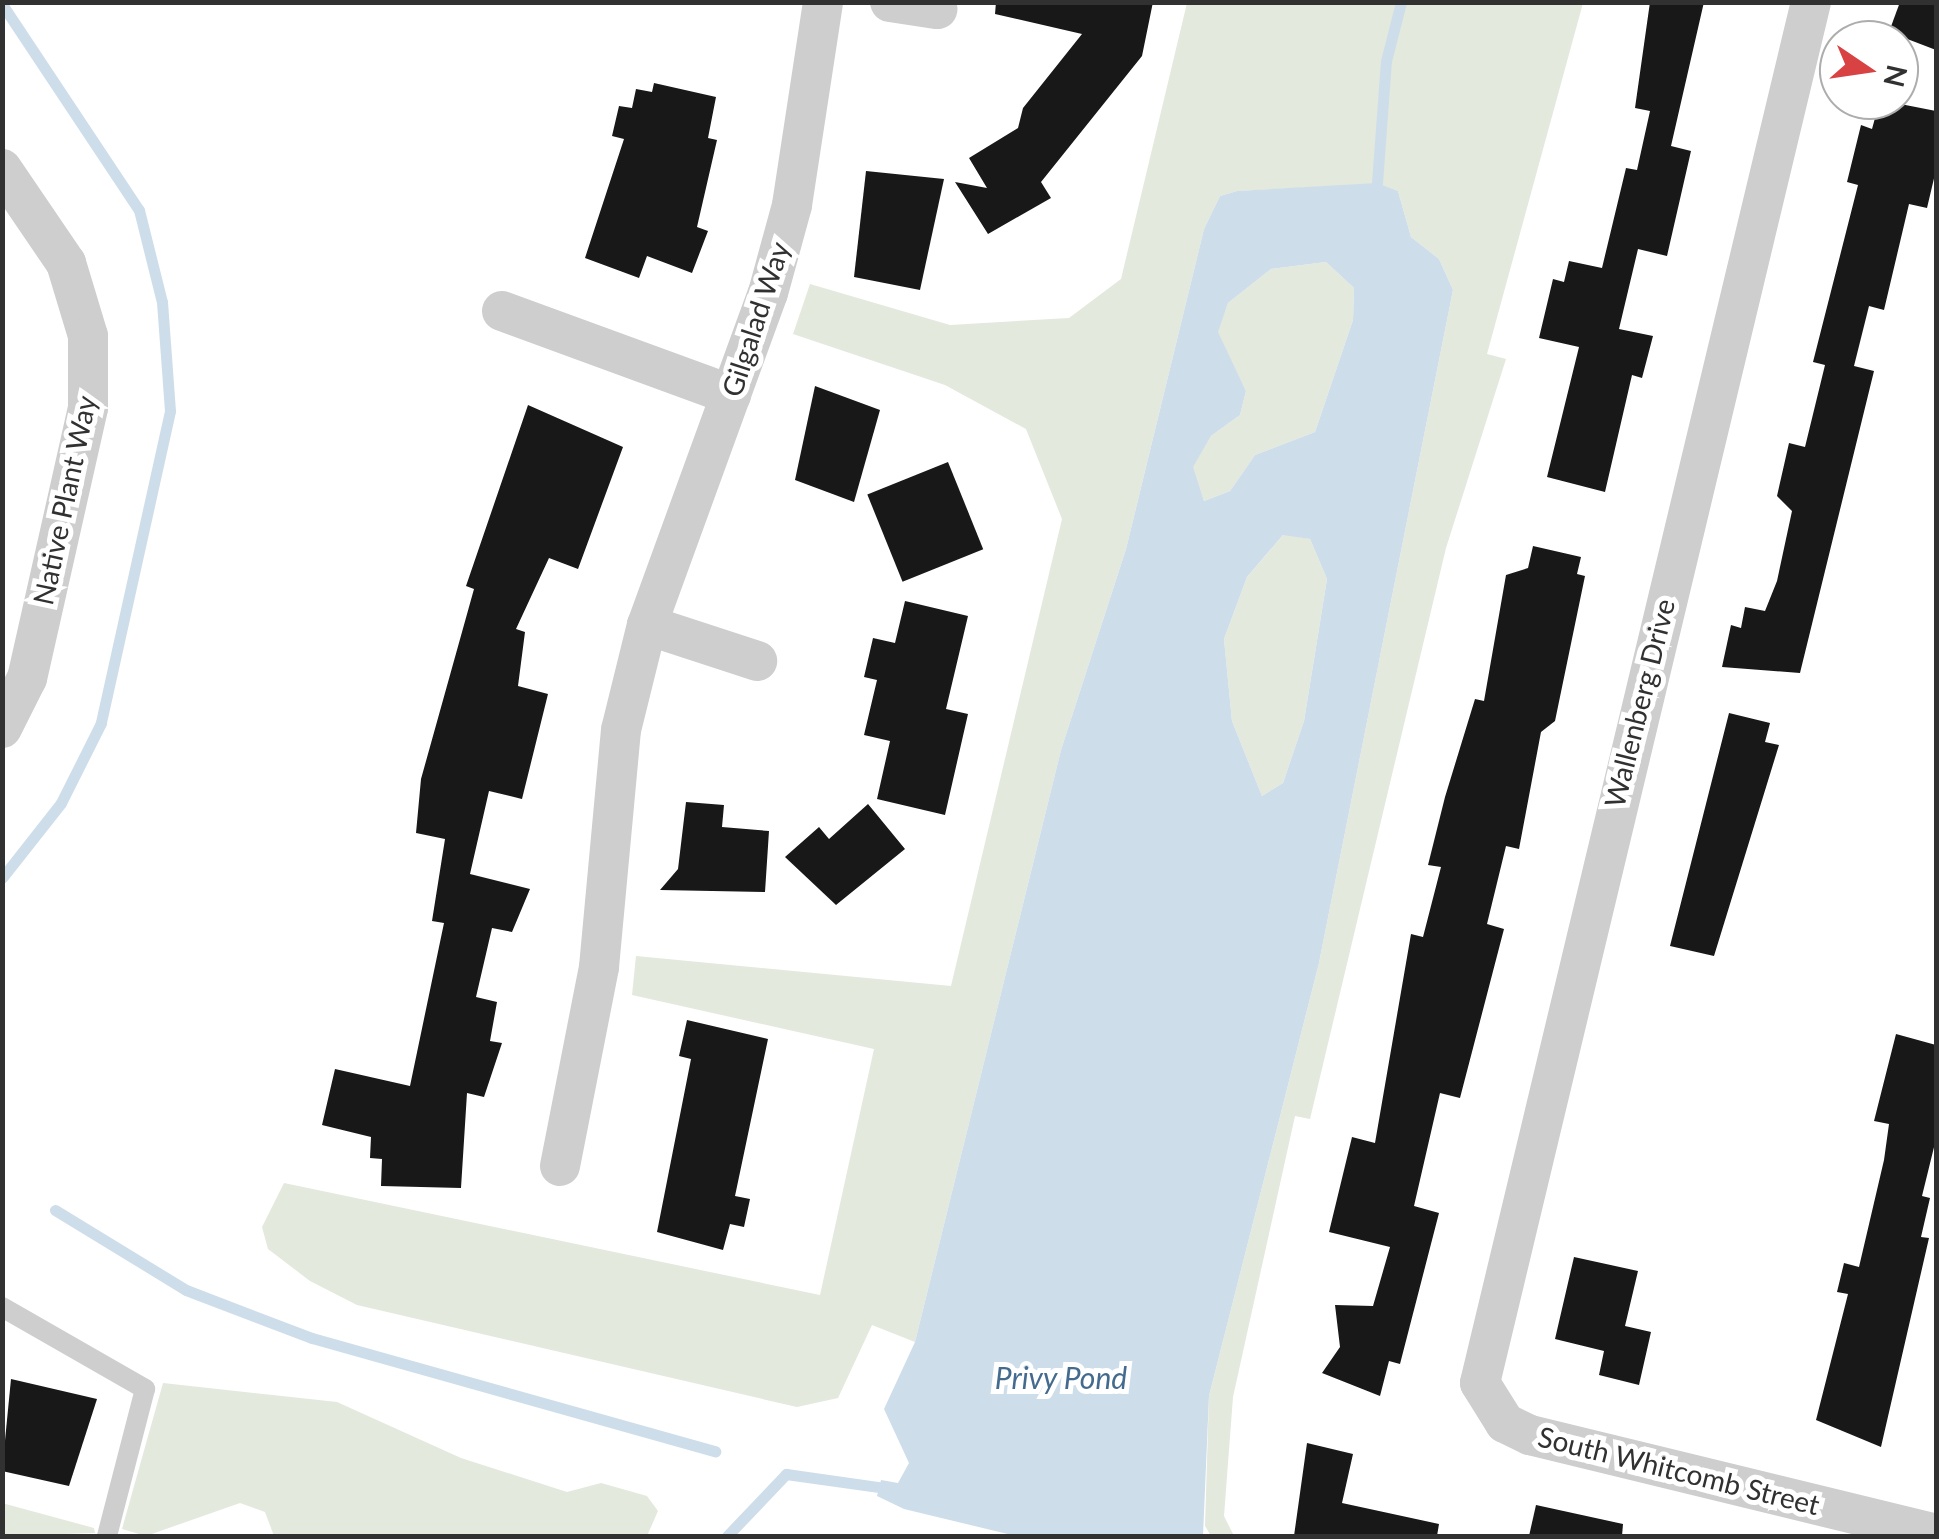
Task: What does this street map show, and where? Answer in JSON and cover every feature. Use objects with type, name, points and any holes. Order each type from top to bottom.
[{"type":"street","name":"Gilgalad Way","points":[[560,1166],[594,1002],[621,730],[646,625],[730,395],[792,205],[823,2]]},
{"type":"street","points":[[890,2],[937,10]]},
{"type":"street","name":"Wallenberg Drive","points":[[1489,1404],[1483,1347],[1811,2]]},
{"type":"street","name":"Native Plant Way","points":[[2,169],[66,263],[88,336],[88,408],[27,678],[2,728]]},
{"type":"street","points":[[502,310],[730,395]]},
{"type":"street","points":[[646,625],[757,661]]},
{"type":"street","name":"South Whitcomb Street","points":[[1489,1404],[1530,1435],[1936,1534]]},
{"type":"lane","points":[[2,1308],[145,1389],[107,1536]]},
{"type":"shaded area","points":[[1187,3],[1583,3],[1487,354],[1506,359],[1446,548],[1310,1119],[1295,1116],[1233,1397],[1224,1516],[1234,1536],[1211,1536],[1205,1526],[1209,1396],[1319,963],[1453,290],[1439,259],[1411,237],[1398,191],[1378,184],[1237,191],[1220,196],[1204,229],[1126,549],[1061,750],[915,1342],[872,1325],[838,1398],[797,1407],[357,1305],[310,1281],[268,1249],[262,1227],[284,1183],[820,1295],[874,1049],[632,995],[636,956],[951,986],[1062,519],[1026,429],[945,385],[793,334],[810,284],[950,325],[1069,318],[1121,279]]},
{"type":"shaded area","points":[[1326,262],[1354,288],[1353,320],[1315,432],[1255,455],[1230,491],[1204,501],[1192,467],[1211,436],[1240,415],[1246,391],[1217,332],[1228,303],[1271,269]]},
{"type":"shaded area","points":[[1284,534],[1310,539],[1327,579],[1304,721],[1283,783],[1262,796],[1232,721],[1224,639],[1247,577]]},
{"type":"shaded area","points":[[163,1383],[337,1402],[461,1458],[567,1492],[601,1483],[647,1496],[658,1511],[647,1536],[274,1536],[265,1512],[240,1503],[146,1536],[122,1529]]},
{"type":"shaded area","points":[[2,1503],[94,1528],[95,1533],[3,1536]]},
{"type":"water","name":"Privy Pond","points":[[1377,183],[1398,191],[1411,237],[1439,259],[1453,290],[1319,963],[1209,1396],[1203,1536],[1016,1536],[904,1509],[877,1496],[881,1480],[898,1483],[909,1463],[884,1409],[915,1342],[1061,750],[1126,549],[1204,229],[1220,196],[1237,191]],"holes":[[[1326,262],[1354,288],[1353,320],[1315,432],[1255,455],[1230,491],[1204,501],[1193,467],[1211,436],[1240,415],[1246,391],[1218,332],[1228,303],[1271,269]],[[1283,535],[1310,539],[1327,579],[1304,721],[1283,783],[1262,796],[1232,721],[1224,639],[1247,577]]]},
{"type":"building","points":[[996,2],[1153,2],[1142,56],[1041,182],[1051,198],[988,234],[955,182],[987,188],[969,158],[1018,128],[1023,108],[1082,34],[995,14]]},
{"type":"building","points":[[1650,2],[1704,2],[1671,146],[1691,151],[1667,256],[1638,249],[1619,329],[1653,336],[1642,378],[1632,375],[1605,492],[1547,477],[1579,347],[1539,338],[1553,279],[1564,282],[1569,261],[1602,268],[1626,168],[1637,170],[1650,111],[1635,108]]},
{"type":"building","points":[[1900,2],[1936,2],[1936,50],[1919,43],[1919,20],[1893,20]]},
{"type":"building","points":[[654,83],[716,97],[708,138],[717,140],[697,227],[708,231],[692,273],[647,256],[639,278],[585,258],[624,139],[612,136],[619,106],[632,108],[636,89],[652,92]]},
{"type":"building","points":[[1919,108],[1936,111],[1936,170],[1927,208],[1909,204],[1884,310],[1869,306],[1854,366],[1874,371],[1800,673],[1722,667],[1731,625],[1741,628],[1745,607],[1765,611],[1777,581],[1792,511],[1777,496],[1789,443],[1805,447],[1825,365],[1813,362],[1858,185],[1847,182],[1861,125],[1872,129],[1874,120],[1919,120]]},
{"type":"building","points":[[866,171],[944,179],[920,290],[854,277]]},
{"type":"building","points":[[815,386],[880,410],[854,502],[795,480]]},
{"type":"building","points":[[528,405],[623,447],[578,569],[549,558],[516,629],[525,632],[518,686],[548,694],[522,799],[489,791],[470,874],[530,889],[512,932],[492,928],[476,997],[497,1002],[490,1041],[502,1043],[484,1097],[467,1093],[461,1188],[381,1186],[382,1159],[370,1158],[371,1137],[322,1125],[335,1069],[410,1086],[444,923],[432,921],[445,839],[416,833],[421,779],[474,589],[466,586]]},
{"type":"building","points":[[948,462],[983,549],[903,582],[867,495]]},
{"type":"building","points":[[1533,546],[1581,557],[1577,574],[1585,576],[1555,721],[1541,732],[1519,849],[1506,846],[1487,924],[1504,929],[1460,1098],[1440,1093],[1414,1206],[1439,1213],[1400,1364],[1389,1361],[1380,1396],[1322,1373],[1340,1347],[1335,1305],[1373,1306],[1390,1247],[1329,1232],[1352,1137],[1375,1143],[1411,934],[1423,937],[1441,867],[1428,865],[1445,797],[1475,699],[1484,701],[1506,575],[1528,568]]},
{"type":"building","points":[[905,601],[968,616],[946,709],[968,714],[945,815],[877,799],[890,741],[864,735],[877,680],[864,677],[873,638],[895,643]]},
{"type":"building","points":[[1729,713],[1770,723],[1765,742],[1779,745],[1714,956],[1670,946]]},
{"type":"building","points":[[686,802],[724,805],[722,827],[769,831],[765,892],[660,890],[678,869]]},
{"type":"building","points":[[868,804],[905,849],[836,905],[785,857],[819,827],[829,839]]},
{"type":"building","points":[[687,1020],[768,1039],[735,1196],[750,1199],[744,1227],[730,1224],[723,1250],[657,1232],[691,1059],[679,1056]]},
{"type":"building","points":[[1896,1034],[1936,1045],[1936,1139],[1922,1196],[1930,1198],[1921,1237],[1929,1238],[1881,1447],[1816,1420],[1848,1294],[1837,1292],[1844,1263],[1859,1267],[1884,1160],[1889,1124],[1874,1121]]},
{"type":"building","points":[[1574,1257],[1638,1271],[1625,1326],[1651,1332],[1639,1385],[1599,1375],[1604,1351],[1555,1339]]},
{"type":"building","points":[[11,1379],[97,1399],[69,1486],[2,1471]]},
{"type":"building","points":[[1307,1443],[1353,1454],[1342,1503],[1439,1524],[1437,1536],[1294,1536]]},
{"type":"building","points":[[1536,1505],[1623,1524],[1622,1536],[1529,1536]]},
{"type":"waterway","points":[[1377,183],[1386,61],[1401,2]]},
{"type":"waterway","points":[[2,4],[139,210],[162,302],[170,411],[101,723],[61,803],[2,878]]},
{"type":"waterway","points":[[55,1210],[186,1290],[312,1338],[715,1451]]},
{"type":"waterway","points":[[727,1536],[786,1474],[879,1487]]}]
